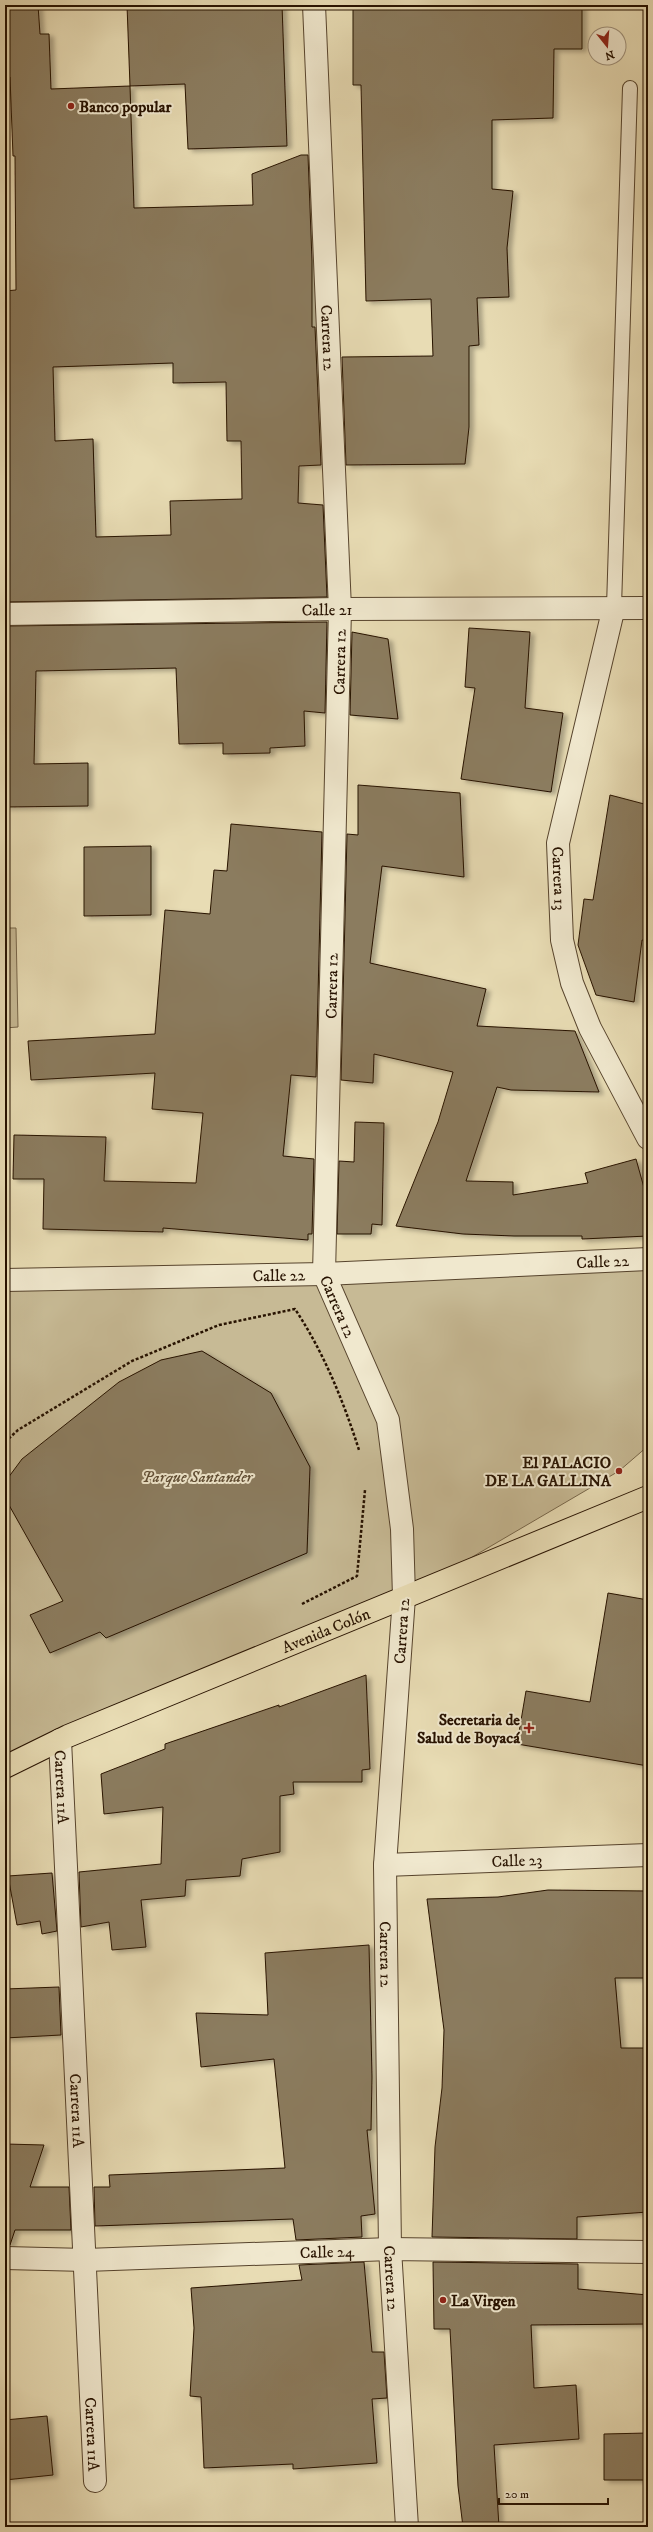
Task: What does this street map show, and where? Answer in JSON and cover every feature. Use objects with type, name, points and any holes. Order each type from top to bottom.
[{"type":"main road","name":"Avenida Colón","points":[[5,1767],[60,1740],[648,1497]]},
{"type":"street","name":"Carrera 12","points":[[314,5],[340,609],[324,1274],[388,1420],[402,1529],[404,1597],[385,1865],[390,2248],[407,2527]]},
{"type":"street","name":"Carrera 13","points":[[614,607],[558,843],[562,940],[572,983],[590,1028],[648,1138]]},
{"type":"street","name":"Calle 21","points":[[5,614],[340,609],[648,608]]},
{"type":"street","name":"Calle 22","points":[[5,1280],[324,1274],[648,1259]]},
{"type":"street","name":"Carrera 11A","points":[[60,1740],[86,2260],[95,2481]]},
{"type":"street","name":"Calle 23","points":[[385,1865],[648,1854]]},
{"type":"street","name":"Calle 24","points":[[5,2258],[86,2260],[390,2248],[648,2252]]},
{"type":"lane","points":[[614,607],[630,88]]},
{"type":"path","points":[[5,1442],[18,1430],[132,1361],[219,1325],[295,1310],[314,1338],[342,1397],[361,1457]]},
{"type":"path","points":[[296,1607],[357,1576],[365,1486]]},
{"type":"green space","points":[[5,928],[16,928],[18,1027],[5,1028]]},
{"type":"green space","name":"Parque Santander","points":[[647,1270],[648,1446],[619,1471],[404,1597],[5,1767],[5,1290]]},
{"type":"building","points":[[5,5],[38,5],[40,34],[49,34],[51,89],[130,86],[134,208],[253,205],[252,174],[301,155],[308,155],[312,261],[312,327],[315,327],[321,465],[299,466],[298,503],[323,505],[327,597],[5,602],[5,291],[16,290],[15,156],[13,156],[10,77],[5,77]],"holes":[[[173,363],[173,383],[226,382],[227,441],[241,441],[242,499],[170,501],[171,535],[96,537],[93,439],[55,441],[53,367]]]},
{"type":"building","points":[[127,5],[282,5],[287,146],[188,149],[185,84],[130,86]]},
{"type":"building","points":[[353,5],[582,5],[582,49],[554,49],[553,118],[492,120],[492,189],[513,191],[507,248],[509,297],[477,298],[479,345],[469,346],[469,427],[465,464],[346,465],[342,357],[433,356],[431,299],[366,301],[361,85],[353,85]]},
{"type":"building","points":[[327,622],[325,713],[304,711],[305,746],[270,748],[270,753],[223,754],[223,743],[179,744],[176,668],[36,671],[34,764],[88,763],[88,806],[5,807],[5,626]]},
{"type":"building","points":[[469,628],[530,632],[525,708],[563,713],[551,792],[461,779],[475,688],[465,687]]},
{"type":"building","points":[[352,632],[388,639],[398,719],[350,715]]},
{"type":"building","points":[[358,785],[460,793],[464,877],[382,866],[370,963],[486,989],[477,1026],[575,1031],[599,1092],[511,1090],[497,1087],[466,1181],[513,1182],[513,1195],[588,1183],[585,1173],[636,1159],[648,1202],[648,1236],[582,1239],[582,1236],[463,1234],[396,1226],[438,1122],[453,1072],[374,1054],[373,1083],[341,1080],[347,834],[358,835]]},
{"type":"building","points":[[610,795],[648,805],[648,941],[642,940],[634,1002],[596,995],[578,945],[584,899],[593,900]]},
{"type":"building","points":[[231,824],[322,832],[316,1077],[291,1075],[283,1156],[314,1159],[312,1234],[308,1234],[308,1240],[163,1228],[163,1232],[43,1229],[44,1179],[13,1179],[14,1135],[106,1137],[104,1181],[196,1183],[203,1113],[152,1109],[155,1073],[31,1080],[28,1041],[155,1034],[165,910],[210,914],[214,870],[227,871]]},
{"type":"building","points":[[151,846],[151,915],[84,916],[84,847]]},
{"type":"building","points":[[355,1122],[384,1123],[382,1225],[372,1224],[371,1234],[337,1234],[339,1161],[354,1162]]},
{"type":"building","points":[[202,1351],[271,1393],[310,1467],[307,1553],[106,1638],[100,1632],[50,1653],[30,1615],[63,1601],[5,1498],[5,1482],[22,1459],[119,1382],[161,1360]]},
{"type":"building","points":[[608,1593],[648,1600],[648,1766],[517,1744],[526,1691],[590,1702]]},
{"type":"building","points":[[366,1675],[370,1769],[362,1770],[362,1782],[293,1782],[294,1794],[280,1796],[280,1852],[242,1859],[240,1876],[186,1880],[185,1896],[141,1900],[146,1947],[112,1950],[109,1922],[81,1927],[79,1872],[161,1864],[163,1807],[104,1814],[101,1774],[165,1749],[165,1744],[279,1705],[279,1707]]},
{"type":"building","points":[[52,1873],[57,1931],[42,1934],[40,1921],[17,1925],[8,1876]]},
{"type":"building","points":[[548,1890],[648,1891],[648,1978],[615,1978],[621,2048],[648,2048],[648,2212],[577,2217],[577,2239],[432,2237],[435,2147],[442,2088],[444,2030],[427,1899],[498,1897]]},
{"type":"building","points":[[369,1945],[372,2077],[371,2130],[367,2130],[375,2214],[361,2216],[362,2237],[296,2240],[293,2219],[95,2226],[94,2187],[110,2187],[109,2175],[285,2168],[274,2059],[201,2067],[196,2013],[268,2015],[265,1953]]},
{"type":"building","points":[[59,1987],[61,2035],[5,2038],[5,1989]]},
{"type":"building","points":[[5,2144],[44,2145],[30,2187],[69,2187],[71,2230],[15,2230],[10,2245],[5,2245]]},
{"type":"building","points":[[364,2262],[372,2352],[384,2352],[387,2398],[372,2399],[377,2463],[293,2469],[293,2464],[204,2468],[201,2397],[190,2396],[194,2328],[191,2288],[302,2280],[299,2265]]},
{"type":"building","points":[[433,2262],[578,2264],[578,2289],[648,2295],[648,2324],[531,2325],[534,2388],[576,2385],[579,2439],[494,2445],[499,2527],[463,2527],[458,2486],[450,2329],[434,2329]]},
{"type":"building","points":[[47,2416],[53,2475],[5,2480],[5,2420]]},
{"type":"building","points":[[648,2433],[648,2480],[604,2480],[604,2434]]},
{"type":"place","name":"Banco popular","points":[[71,106]]},
{"type":"place","name":"El PALACIO DE LA GALLINA","points":[[619,1471]]},
{"type":"place","name":"Secretaria de Salud de Boyacá","points":[[529,1728]]},
{"type":"place","name":"La Virgen","points":[[443,2300]]}]
